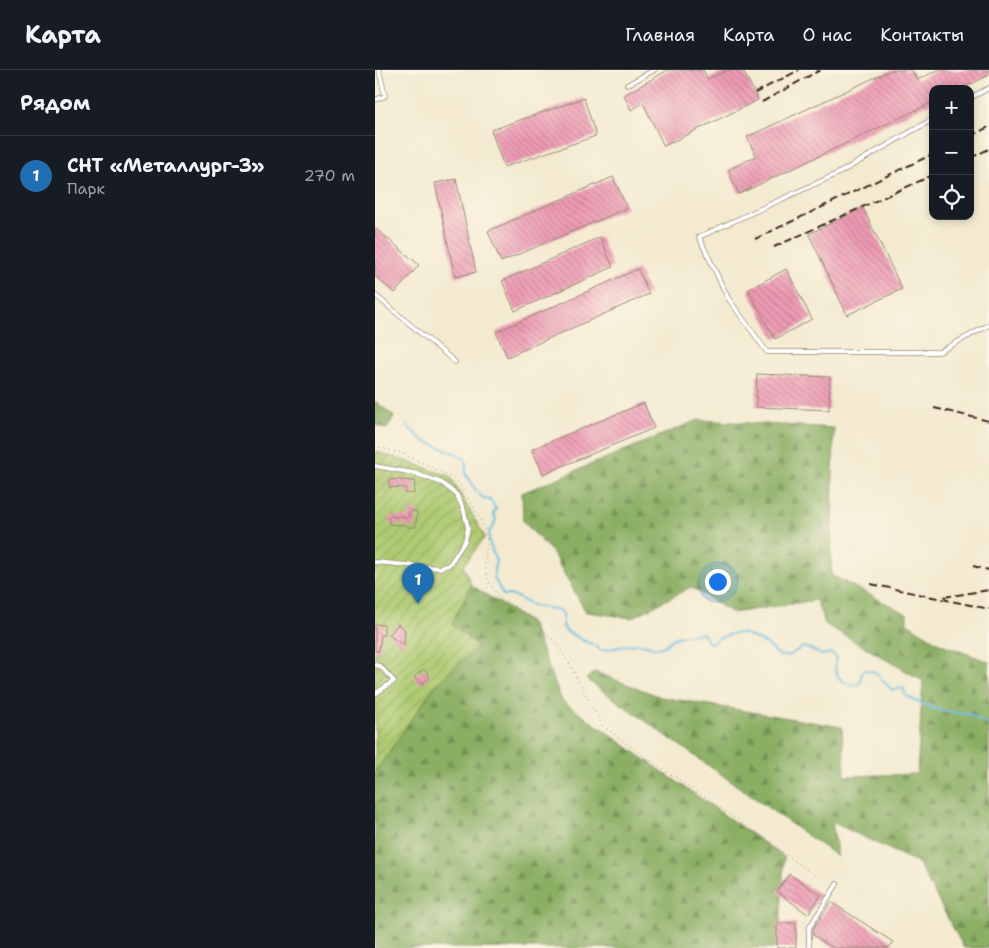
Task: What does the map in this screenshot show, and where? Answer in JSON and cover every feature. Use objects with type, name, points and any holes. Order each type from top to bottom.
[{"type":"lane","points":[[375,100],[385,96],[379,70]]},
{"type":"lane","points":[[627,85],[654,70]]},
{"type":"lane","points":[[974,96],[989,88]]},
{"type":"lane","points":[[929,121],[839,173],[699,238],[728,298],[767,352],[939,352],[989,325]]},
{"type":"lane","points":[[375,295],[455,362]]},
{"type":"lane","points":[[375,466],[414,473],[442,483],[457,495],[464,510],[468,528],[465,541],[449,565],[439,568],[375,562]]},
{"type":"lane","points":[[375,665],[380,666],[394,681],[375,694]]},
{"type":"lane","points":[[809,948],[809,928],[837,884]]},
{"type":"path","points":[[375,446],[403,454],[457,481],[484,527],[487,539],[485,568],[488,581],[499,597],[533,619],[557,645],[574,672],[602,725],[817,878]]},
{"type":"green space","points":[[375,401],[394,416],[387,429],[375,425]]},
{"type":"green space","points":[[698,420],[834,428],[831,575],[907,614],[907,623],[939,643],[989,662],[989,948],[964,948],[918,863],[832,822],[838,857],[586,679],[595,672],[661,697],[842,727],[845,776],[917,774],[923,681],[825,624],[816,600],[732,613],[691,587],[632,618],[586,612],[552,552],[523,521],[522,493]]},
{"type":"green space","points":[[375,451],[450,476],[485,537],[463,566],[471,585],[452,624],[478,646],[434,687],[375,772]]},
{"type":"green space","points":[[471,585],[531,623],[562,701],[784,857],[779,948],[375,948],[375,772],[434,687],[478,646],[452,624]]},
{"type":"building","points":[[668,70],[703,70],[708,79],[728,70],[743,70],[758,100],[664,146],[643,103],[631,110],[624,95]]},
{"type":"building","points":[[891,70],[912,70],[917,80],[938,70],[989,70],[989,75],[969,85],[929,85],[929,104],[739,194],[728,170],[756,156],[747,137]]},
{"type":"building","points":[[584,98],[596,136],[504,167],[491,130]]},
{"type":"building","points":[[613,177],[627,208],[501,262],[488,231]]},
{"type":"building","points":[[456,179],[476,272],[455,277],[435,183]]},
{"type":"building","points":[[863,208],[902,289],[847,315],[809,234]]},
{"type":"building","points":[[375,228],[419,265],[395,293],[375,276]]},
{"type":"building","points":[[600,237],[613,267],[515,311],[502,281]]},
{"type":"building","points":[[638,269],[649,294],[507,357],[496,332]]},
{"type":"building","points":[[786,269],[812,319],[775,339],[748,290]]},
{"type":"building","points":[[757,374],[830,377],[829,410],[756,407]]},
{"type":"building","points":[[644,403],[654,428],[543,474],[532,449]]},
{"type":"building","points":[[389,479],[415,481],[414,494],[405,493],[406,488],[389,487]]},
{"type":"building","points":[[409,511],[417,511],[416,527],[389,524],[389,516],[409,517]]},
{"type":"building","points":[[375,624],[384,625],[384,635],[381,635],[379,651],[375,651]]},
{"type":"building","points":[[398,624],[405,630],[404,646],[389,635]]},
{"type":"building","points":[[424,669],[430,677],[421,685],[414,677]]},
{"type":"building","points":[[789,874],[821,895],[808,914],[777,892]]},
{"type":"building","points":[[831,902],[893,942],[889,948],[833,948],[813,935],[813,929]]},
{"type":"building","points":[[777,923],[796,923],[796,948],[777,948]]},
{"type":"waterway","points":[[407,426],[424,441],[465,459],[466,475],[476,491],[482,497],[491,501],[496,509],[493,514],[496,519],[489,532],[489,542],[496,561],[494,578],[503,595],[515,596],[533,606],[555,609],[563,613],[563,626],[566,631],[595,645],[600,650],[633,644],[643,644],[657,648],[665,646],[670,640],[677,637],[701,633],[703,633],[708,642],[712,643],[719,638],[735,633],[743,633],[767,644],[780,656],[789,656],[802,647],[822,655],[831,653],[836,657],[836,672],[844,682],[854,686],[861,682],[861,673],[865,670],[875,672],[892,690],[904,688],[905,695],[914,700],[935,709],[971,715],[989,725]]},
{"type":"railway","points":[[755,93],[799,70]]},
{"type":"railway","points":[[762,102],[820,70]]},
{"type":"railway","points":[[974,134],[989,127]]},
{"type":"railway","points":[[974,156],[989,149]]},
{"type":"railway","points":[[755,239],[929,156]]},
{"type":"railway","points":[[774,247],[929,177]]},
{"type":"railway","points":[[934,408],[989,421]]},
{"type":"railway","points":[[973,566],[989,570]]},
{"type":"railway","points":[[871,584],[989,609]]},
{"type":"railway","points":[[944,597],[989,590]]},
{"type":"place","name":"СНТ «Металлург-3»","points":[[418,604]]}]
